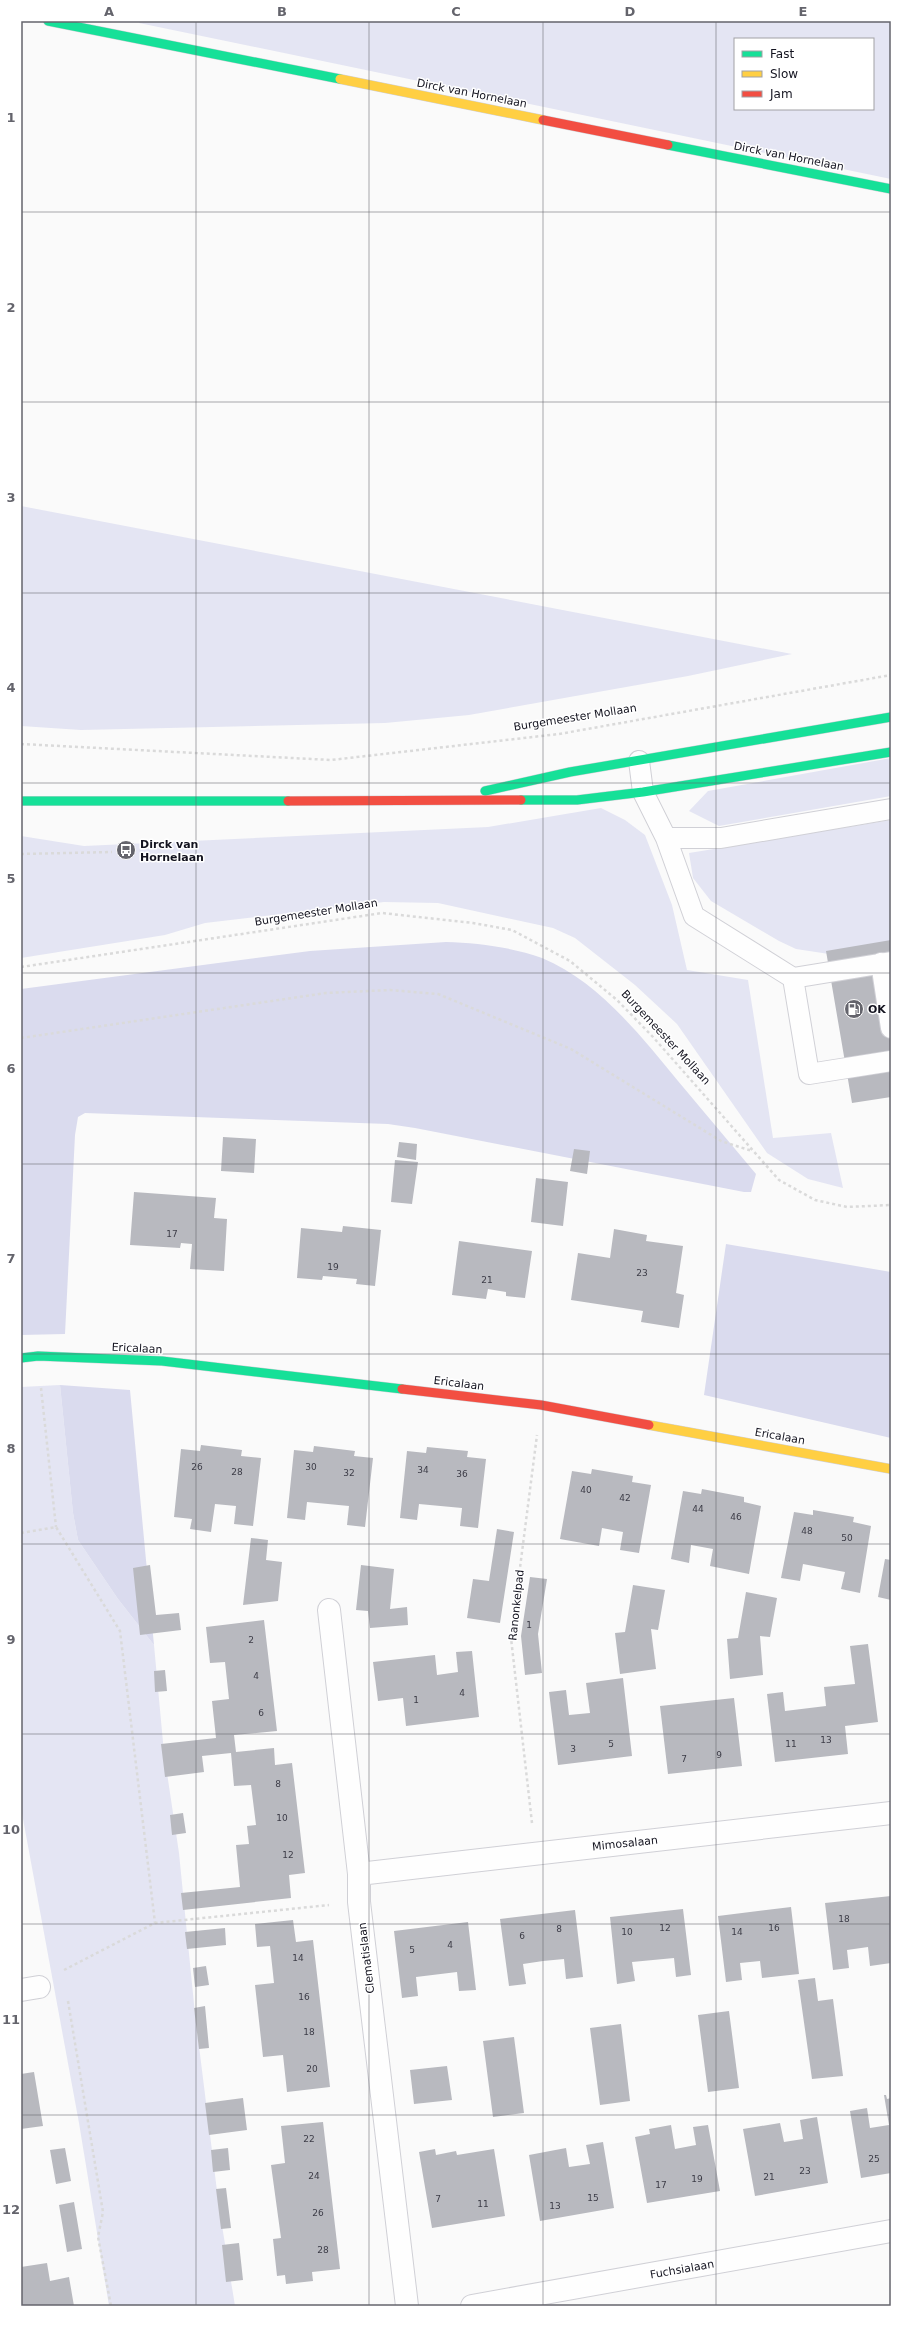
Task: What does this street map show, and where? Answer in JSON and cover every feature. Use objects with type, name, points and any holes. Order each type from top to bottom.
[{"type":"street","name":"Dirck van Hornelaan","points":[[48,21],[891,189]]},
{"type":"street","points":[[449,800],[570,772],[639,761],[838,724],[891,717]]},
{"type":"street","points":[[21,801],[576,800],[643,792],[891,752]]},
{"type":"street","name":"Ericalaan","points":[[21,1358],[38,1356],[162,1361],[541,1405],[891,1469]]},
{"type":"street","name":"Clematislaan","points":[[329,1610],[359,1874],[359,1902],[407,2306]]},
{"type":"street","name":"Mimosalaan","points":[[359,1874],[891,1813]]},
{"type":"street","name":"Fuchsialaan","points":[[472,2306],[891,2230]]},
{"type":"lane","points":[[639,761],[643,792],[666,838],[694,916],[793,978],[886,963],[891,1028]]},
{"type":"lane","points":[[666,838],[721,838],[891,809]]},
{"type":"lane","points":[[793,978],[809,1074],[891,1061]]},
{"type":"path","name":"Burgemeester Mollaan","points":[[21,744],[331,760],[559,734],[891,675]]},
{"type":"path","points":[[21,854],[112,852]]},
{"type":"path","name":"Burgemeester Mollaan","points":[[21,967],[382,913],[473,923],[512,930],[570,962],[617,1000],[653,1037],[779,1180],[814,1200],[847,1207],[891,1205]]},
{"type":"path","points":[[21,1038],[326,993],[390,990],[438,994],[571,1049],[721,1141],[753,1151]]},
{"type":"path","points":[[38,1356],[56,1527],[120,1632],[155,1923]]},
{"type":"path","name":"Ranonkelpad","points":[[536,1853],[511,1638],[541,1405]]},
{"type":"path","points":[[21,1533],[56,1527]]},
{"type":"path","points":[[64,1978],[63,1970],[155,1923],[359,1902]]},
{"type":"path","points":[[66,1994],[103,2212],[98,2237],[111,2306]]},
{"type":"shaded area","points":[[140,21],[891,21],[891,179],[139,23]]},
{"type":"shaded area","points":[[21,506],[792,654],[688,676],[469,715],[385,723],[81,730],[21,726]]},
{"type":"shaded area","points":[[891,758],[891,796],[719,826],[689,811],[708,791]]},
{"type":"shaded area","points":[[601,808],[625,820],[645,835],[672,905],[687,970],[748,980],[773,1138],[831,1133],[843,1188],[808,1179],[767,1153],[677,1024],[635,985],[575,938],[553,928],[438,903],[384,902],[205,923],[165,935],[21,958],[21,836],[84,846],[488,827]]},
{"type":"shaded area","points":[[891,820],[891,942],[829,954],[796,949],[779,941],[711,901],[693,878],[689,853]]},
{"type":"shaded area","points":[[446,942],[494,946],[531,954],[562,968],[600,995],[649,1046],[756,1174],[751,1192],[744,1192],[388,1124],[85,1113],[78,1117],[75,1135],[65,1334],[21,1335],[21,989],[310,951]]},
{"type":"shaded area","points":[[726,1244],[891,1272],[891,1438],[704,1395]]},
{"type":"shaded area","points":[[60,1385],[73,1513],[78,1540],[118,1599],[154,1645],[164,1753],[179,1853],[195,2014],[219,2207],[235,2306],[109,2306],[79,2123],[21,1808],[21,1387]]},
{"type":"shaded area","points":[[60,1385],[130,1390],[154,1645],[118,1599],[78,1540],[73,1513]]},
{"type":"building","points":[[891,940],[891,1097],[852,1103],[826,951]]},
{"type":"building","points":[[223,1137],[256,1139],[254,1173],[221,1171]]},
{"type":"building","points":[[399,1142],[417,1144],[416,1160],[397,1157]]},
{"type":"building","points":[[574,1149],[590,1151],[587,1174],[570,1171]]},
{"type":"building","points":[[395,1160],[418,1162],[412,1204],[391,1202]]},
{"type":"building","points":[[536,1178],[568,1182],[563,1226],[531,1222]]},
{"type":"building","points":[[134,1192],[216,1198],[214,1218],[227,1219],[224,1271],[190,1269],[192,1244],[181,1243],[180,1248],[130,1245]]},
{"type":"building","points":[[343,1226],[381,1230],[375,1286],[356,1284],[357,1279],[323,1276],[322,1280],[297,1278],[301,1228],[342,1232]]},
{"type":"building","points":[[614,1229],[647,1235],[646,1241],[683,1246],[676,1293],[684,1295],[679,1328],[641,1322],[643,1311],[571,1300],[578,1253],[610,1258]]},
{"type":"building","points":[[459,1241],[532,1251],[525,1298],[506,1296],[506,1292],[488,1289],[486,1299],[452,1295]]},
{"type":"building","points":[[201,1445],[242,1450],[241,1456],[261,1458],[253,1526],[234,1524],[236,1506],[215,1504],[211,1532],[190,1529],[192,1519],[174,1517],[181,1449],[200,1451]]},
{"type":"building","points":[[314,1446],[355,1451],[354,1456],[373,1458],[365,1527],[347,1525],[349,1506],[307,1502],[305,1520],[287,1518],[294,1450],[313,1452]]},
{"type":"building","points":[[427,1447],[468,1451],[467,1457],[486,1459],[478,1528],[460,1526],[462,1508],[419,1504],[417,1520],[400,1518],[407,1451],[426,1453]]},
{"type":"building","points":[[592,1469],[633,1476],[632,1482],[651,1485],[639,1553],[620,1550],[623,1532],[602,1528],[599,1546],[560,1539],[572,1471],[591,1474]]},
{"type":"building","points":[[702,1489],[744,1497],[744,1502],[761,1506],[749,1574],[710,1566],[713,1549],[691,1545],[689,1563],[671,1559],[683,1491],[701,1494]]},
{"type":"building","points":[[813,1510],[854,1517],[853,1522],[871,1526],[860,1593],[841,1589],[845,1572],[803,1564],[800,1581],[781,1578],[794,1512],[813,1515]]},
{"type":"building","points":[[497,1529],[514,1532],[500,1623],[467,1618],[473,1579],[489,1581]]},
{"type":"building","points":[[251,1538],[268,1540],[266,1560],[282,1562],[278,1601],[243,1605]]},
{"type":"building","points":[[885,1559],[891,1560],[891,1600],[878,1597]]},
{"type":"building","points":[[150,1565],[156,1615],[179,1613],[181,1630],[140,1635],[133,1568]]},
{"type":"building","points":[[361,1565],[394,1569],[390,1609],[407,1607],[408,1625],[370,1628],[368,1611],[356,1610]]},
{"type":"building","points":[[530,1577],[547,1579],[538,1634],[542,1673],[525,1675],[521,1636]]},
{"type":"building","points":[[633,1585],[665,1590],[658,1630],[651,1629],[656,1669],[620,1674],[615,1633],[625,1632]]},
{"type":"building","points":[[746,1592],[777,1598],[770,1637],[760,1636],[763,1675],[730,1679],[727,1639],[738,1638]]},
{"type":"building","points":[[264,1620],[277,1731],[234,1735],[236,1752],[274,1748],[275,1765],[292,1763],[305,1873],[289,1875],[291,1898],[183,1910],[181,1893],[240,1887],[236,1845],[249,1844],[247,1826],[256,1825],[251,1785],[234,1786],[231,1753],[202,1756],[204,1772],[165,1777],[161,1744],[216,1738],[212,1701],[229,1699],[225,1662],[210,1663],[206,1627]]},
{"type":"building","points":[[868,1644],[878,1722],[845,1726],[848,1754],[775,1762],[767,1694],[783,1692],[785,1711],[826,1706],[824,1687],[855,1684],[850,1646]]},
{"type":"building","points":[[472,1651],[479,1717],[406,1726],[403,1698],[378,1701],[373,1662],[435,1655],[437,1675],[458,1672],[456,1652]]},
{"type":"building","points":[[165,1670],[167,1691],[155,1692],[154,1671]]},
{"type":"building","points":[[623,1678],[632,1756],[558,1765],[549,1692],[566,1690],[569,1715],[590,1713],[586,1683]]},
{"type":"building","points":[[734,1698],[742,1766],[668,1774],[660,1706]]},
{"type":"building","points":[[183,1813],[186,1833],[172,1835],[170,1815]]},
{"type":"building","points":[[891,1896],[891,1963],[870,1966],[868,1947],[847,1950],[849,1968],[833,1970],[825,1903]]},
{"type":"building","points":[[791,1907],[799,1974],[762,1978],[760,1961],[740,1963],[742,1980],[726,1982],[718,1916]]},
{"type":"building","points":[[683,1909],[691,1975],[676,1977],[674,1958],[632,1962],[635,1981],[617,1984],[610,1917]]},
{"type":"building","points":[[575,1910],[583,1977],[566,1979],[564,1959],[543,1961],[523,1964],[526,1984],[509,1986],[500,1919]]},
{"type":"building","points":[[293,1920],[296,1942],[313,1940],[330,2087],[287,2092],[283,2055],[263,2057],[255,1985],[274,1983],[270,1946],[257,1947],[255,1924]]},
{"type":"building","points":[[468,1922],[476,1990],[459,1991],[457,1972],[416,1977],[418,1996],[402,1998],[394,1931]]},
{"type":"building","points":[[225,1928],[226,1945],[187,1949],[185,1932]]},
{"type":"building","points":[[206,1966],[209,1985],[195,1987],[193,1968]]},
{"type":"building","points":[[815,1978],[818,2001],[833,1999],[843,2076],[812,2079],[798,1980]]},
{"type":"building","points":[[205,2006],[209,2048],[199,2049],[194,2008]]},
{"type":"building","points":[[729,2011],[739,2088],[708,2092],[698,2015]]},
{"type":"building","points":[[621,2024],[630,2101],[600,2105],[590,2028]]},
{"type":"building","points":[[514,2037],[524,2113],[493,2117],[483,2041]]},
{"type":"building","points":[[447,2066],[452,2100],[414,2104],[410,2070]]},
{"type":"building","points":[[34,2072],[43,2126],[21,2129],[21,2074]]},
{"type":"building","points":[[884,2095],[886,2095],[887,2099],[891,2098],[891,2173],[861,2178],[850,2111],[867,2108],[870,2128],[889,2125]]},
{"type":"building","points":[[243,2098],[247,2130],[209,2135],[205,2103]]},
{"type":"building","points":[[817,2117],[828,2183],[755,2196],[743,2129],[780,2123],[784,2142],[803,2139],[800,2120]]},
{"type":"building","points":[[323,2122],[340,2269],[312,2272],[313,2281],[286,2284],[285,2275],[277,2276],[273,2239],[281,2238],[271,2165],[285,2163],[281,2126]]},
{"type":"building","points":[[671,2125],[675,2149],[696,2145],[693,2127],[708,2125],[720,2191],[647,2203],[635,2137],[650,2134],[649,2129]]},
{"type":"building","points":[[603,2142],[614,2208],[540,2221],[529,2155],[566,2148],[569,2167],[590,2164],[586,2145]]},
{"type":"building","points":[[65,2148],[71,2181],[56,2184],[50,2150]]},
{"type":"building","points":[[228,2148],[230,2170],[213,2172],[211,2150]]},
{"type":"building","points":[[435,2149],[436,2155],[456,2151],[457,2155],[494,2149],[505,2216],[432,2228],[419,2152]]},
{"type":"building","points":[[226,2188],[231,2228],[221,2229],[216,2189]]},
{"type":"building","points":[[74,2202],[82,2249],[67,2252],[59,2205]]},
{"type":"building","points":[[239,2243],[243,2280],[226,2282],[222,2245]]},
{"type":"building","points":[[47,2263],[50,2281],[69,2277],[74,2306],[21,2306],[21,2267]]},
{"type":"traffic: fast","points":[[48,21],[340,79]]},
{"type":"traffic: fast","points":[[668,145],[891,189]]},
{"type":"traffic: fast","points":[[485,791],[570,772],[891,717]]},
{"type":"traffic: fast","points":[[521,800],[577,800],[643,792],[891,752]]},
{"type":"traffic: fast","points":[[21,801],[288,801]]},
{"type":"traffic: fast","points":[[21,1358],[38,1356],[162,1361],[402,1389]]},
{"type":"traffic: slow","points":[[340,79],[543,120]]},
{"type":"traffic: slow","points":[[649,1425],[891,1469]]},
{"type":"traffic: jam","points":[[543,120],[668,145]]},
{"type":"traffic: jam","points":[[288,801],[521,800]]},
{"type":"traffic: jam","points":[[402,1389],[541,1405],[649,1425]]},
{"type":"place","name":"Dirck van Hornelaan","points":[[126,850]]},
{"type":"place","name":"OK","points":[[854,1009]]}]
